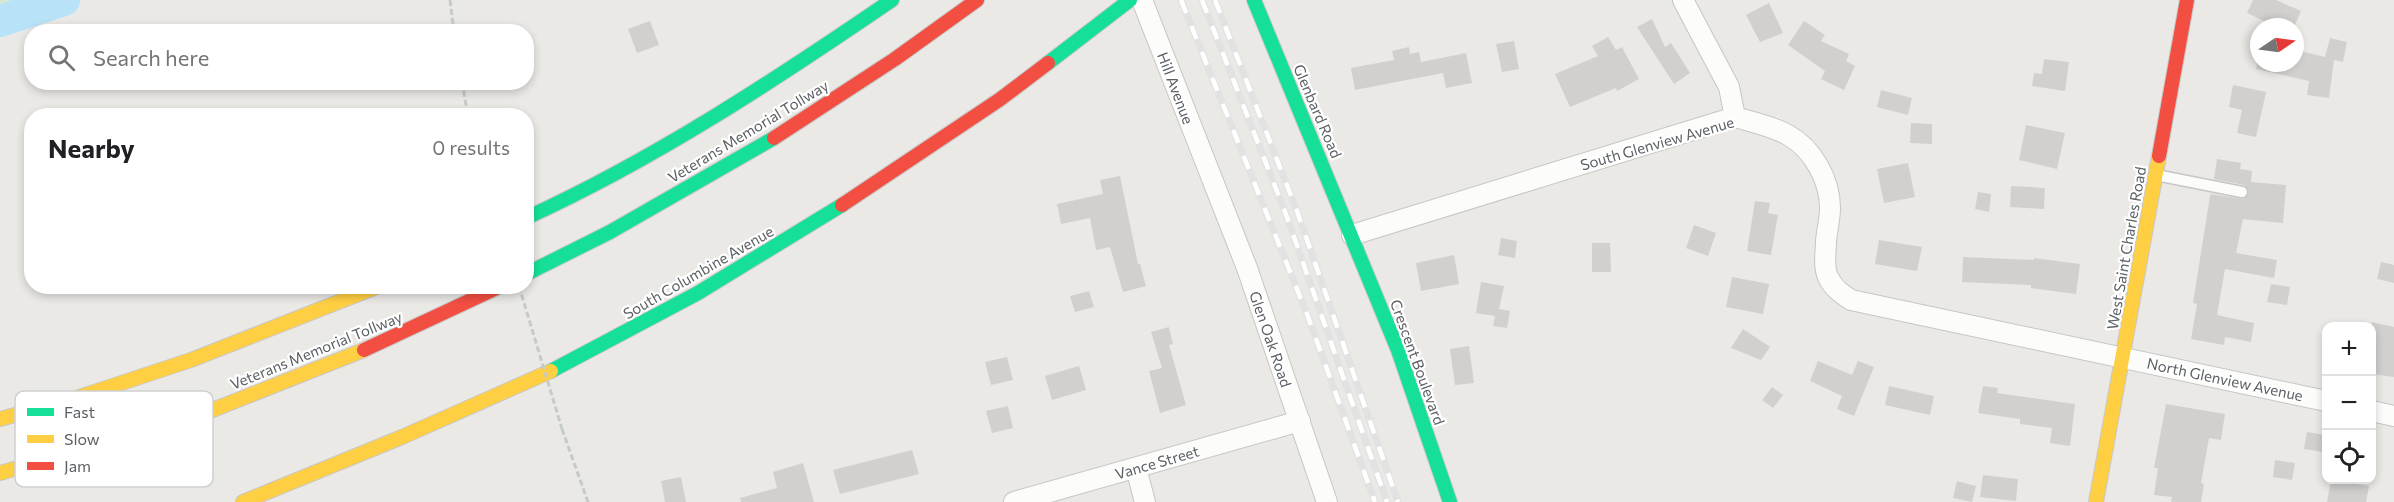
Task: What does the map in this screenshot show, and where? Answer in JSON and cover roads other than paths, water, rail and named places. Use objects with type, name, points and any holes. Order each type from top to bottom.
[{"type":"main road","name":"Veterans Memorial Tollway","points":[[534,214],[583,192],[777,79],[892,0]]},
{"type":"main road","name":"Veterans Memorial Tollway","points":[[534,270],[610,232],[771,140],[895,59],[977,0]]},
{"type":"main road","name":"South Columbine Avenue","points":[[243,502],[535,380],[698,293],[858,195],[999,100],[1130,0]]},
{"type":"main road","name":"Glenbard Road","points":[[1254,0],[1352,235]]},
{"type":"main road","name":"West Saint Charles Road","points":[[2096,502],[2187,0]]},
{"type":"main road","name":"Crescent Boulevard","points":[[1352,235],[1398,350],[1450,502]]},
{"type":"main road","points":[[97,391],[191,360],[359,294]]},
{"type":"main road","name":"Veterans Memorial Tollway","points":[[213,410],[386,341],[484,294]]},
{"type":"main road","points":[[0,419],[15,415]]},
{"type":"main road","name":"Veterans Memorial Tollway","points":[[0,473],[15,469]]},
{"type":"street","points":[[1683,0],[1729,87],[1735,117]]},
{"type":"street","name":"Hill Avenue","points":[[1145,8],[1210,177]]},
{"type":"street","name":"South Glenview Avenue","points":[[1352,235],[1735,117],[1788,135],[1814,161],[1824,177],[1829,194],[1830,210],[1825,265],[1828,278],[1837,290],[1851,300],[2124,357]]},
{"type":"street","name":"Glen Oak Road","points":[[1210,177],[1247,268],[1327,502]]},
{"type":"street","name":"North Glenview Avenue","points":[[2124,357],[2322,400]]},
{"type":"street","points":[[2376,412],[2394,416]]},
{"type":"street","name":"Vance Street","points":[[1014,502],[1300,421]]},
{"type":"street","points":[[1136,468],[1145,502]]},
{"type":"lane","points":[[2156,175],[2242,192]]},
{"type":"waterway","points":[[0,21],[64,0]]},
{"type":"railway","points":[[1181,0],[1307,314],[1375,502]]},
{"type":"railway","points":[[1202,0],[1287,217],[1387,502]]},
{"type":"railway","points":[[1215,0],[1297,211],[1398,502]]}]
